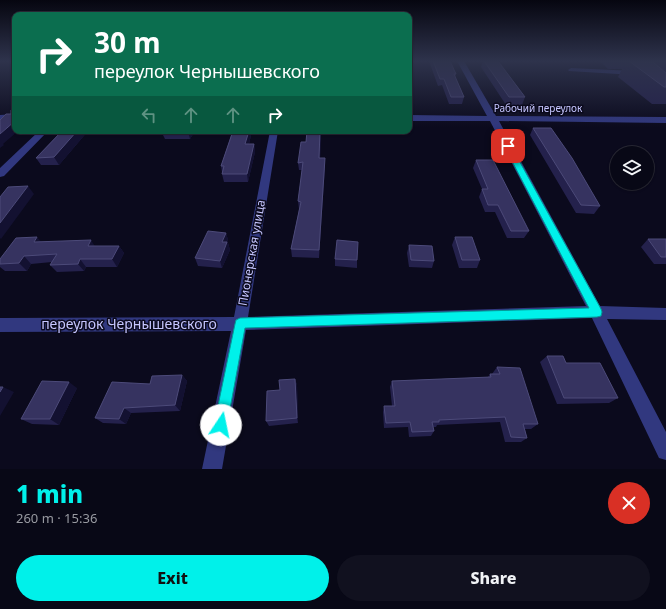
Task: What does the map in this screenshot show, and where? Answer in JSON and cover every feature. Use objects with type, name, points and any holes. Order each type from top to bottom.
[{"type":"street","points":[[473,83],[597,312],[666,451]]},
{"type":"street","points":[[0,118],[12,117]]},
{"type":"street","name":"Рабочий переулок","points":[[412,118],[666,120]]},
{"type":"street","points":[[0,174],[41,134]]},
{"type":"street","name":"Пионерская улица","points":[[212,469],[240,324],[273,134]]},
{"type":"street","name":"переулок Чернышевского","points":[[0,325],[240,324],[597,312],[666,314]]},
{"type":"building","points":[[446,83],[458,83],[464,97],[451,97]]},
{"type":"building","points":[[499,83],[514,83],[525,97],[509,97]]},
{"type":"building","points":[[658,83],[666,83],[666,87]]},
{"type":"building","points":[[12,109],[12,124],[0,134],[0,120],[6,114],[11,114]]},
{"type":"building","points":[[533,128],[551,128],[572,158],[600,206],[581,205]]},
{"type":"building","points":[[59,134],[74,134],[54,157],[36,158]]},
{"type":"building","points":[[232,134],[248,134],[245,144],[254,144],[247,174],[222,174],[224,166],[221,166]]},
{"type":"building","points":[[307,134],[320,134],[319,158],[325,158],[319,250],[291,249],[301,202],[298,201],[303,162],[298,163],[301,142],[306,142]]},
{"type":"building","points":[[476,160],[493,160],[529,231],[511,231],[498,205],[488,205],[482,189],[488,189]]},
{"type":"building","points":[[28,186],[0,223],[0,197],[8,187]]},
{"type":"building","points":[[208,231],[226,233],[222,242],[227,242],[220,261],[195,258]]},
{"type":"building","points":[[37,237],[34,242],[91,240],[88,246],[119,246],[112,259],[80,259],[78,264],[50,265],[57,254],[24,256],[19,263],[0,264],[0,259],[16,238]]},
{"type":"building","points":[[455,237],[472,237],[480,260],[462,260]]},
{"type":"building","points":[[648,239],[666,239],[666,257],[661,257]]},
{"type":"building","points":[[337,240],[358,242],[357,260],[335,259]]},
{"type":"building","points":[[409,245],[432,246],[434,261],[411,260]]},
{"type":"building","points":[[547,356],[563,356],[566,363],[600,363],[618,398],[564,398]]},
{"type":"building","points":[[497,367],[520,368],[538,424],[523,424],[527,438],[511,437],[505,417],[439,420],[439,422],[432,422],[434,431],[412,432],[410,422],[386,423],[384,406],[395,406],[392,381],[491,377],[490,374],[500,374]]},
{"type":"building","points":[[182,375],[175,405],[124,408],[119,419],[95,418],[112,382],[150,384],[152,376]]},
{"type":"building","points":[[295,379],[297,418],[266,421],[267,391],[280,390],[279,380]]},
{"type":"building","points":[[42,381],[69,382],[50,419],[21,419]]},
{"type":"route","points":[[221,425],[240,324],[597,312],[508,146]]}]
